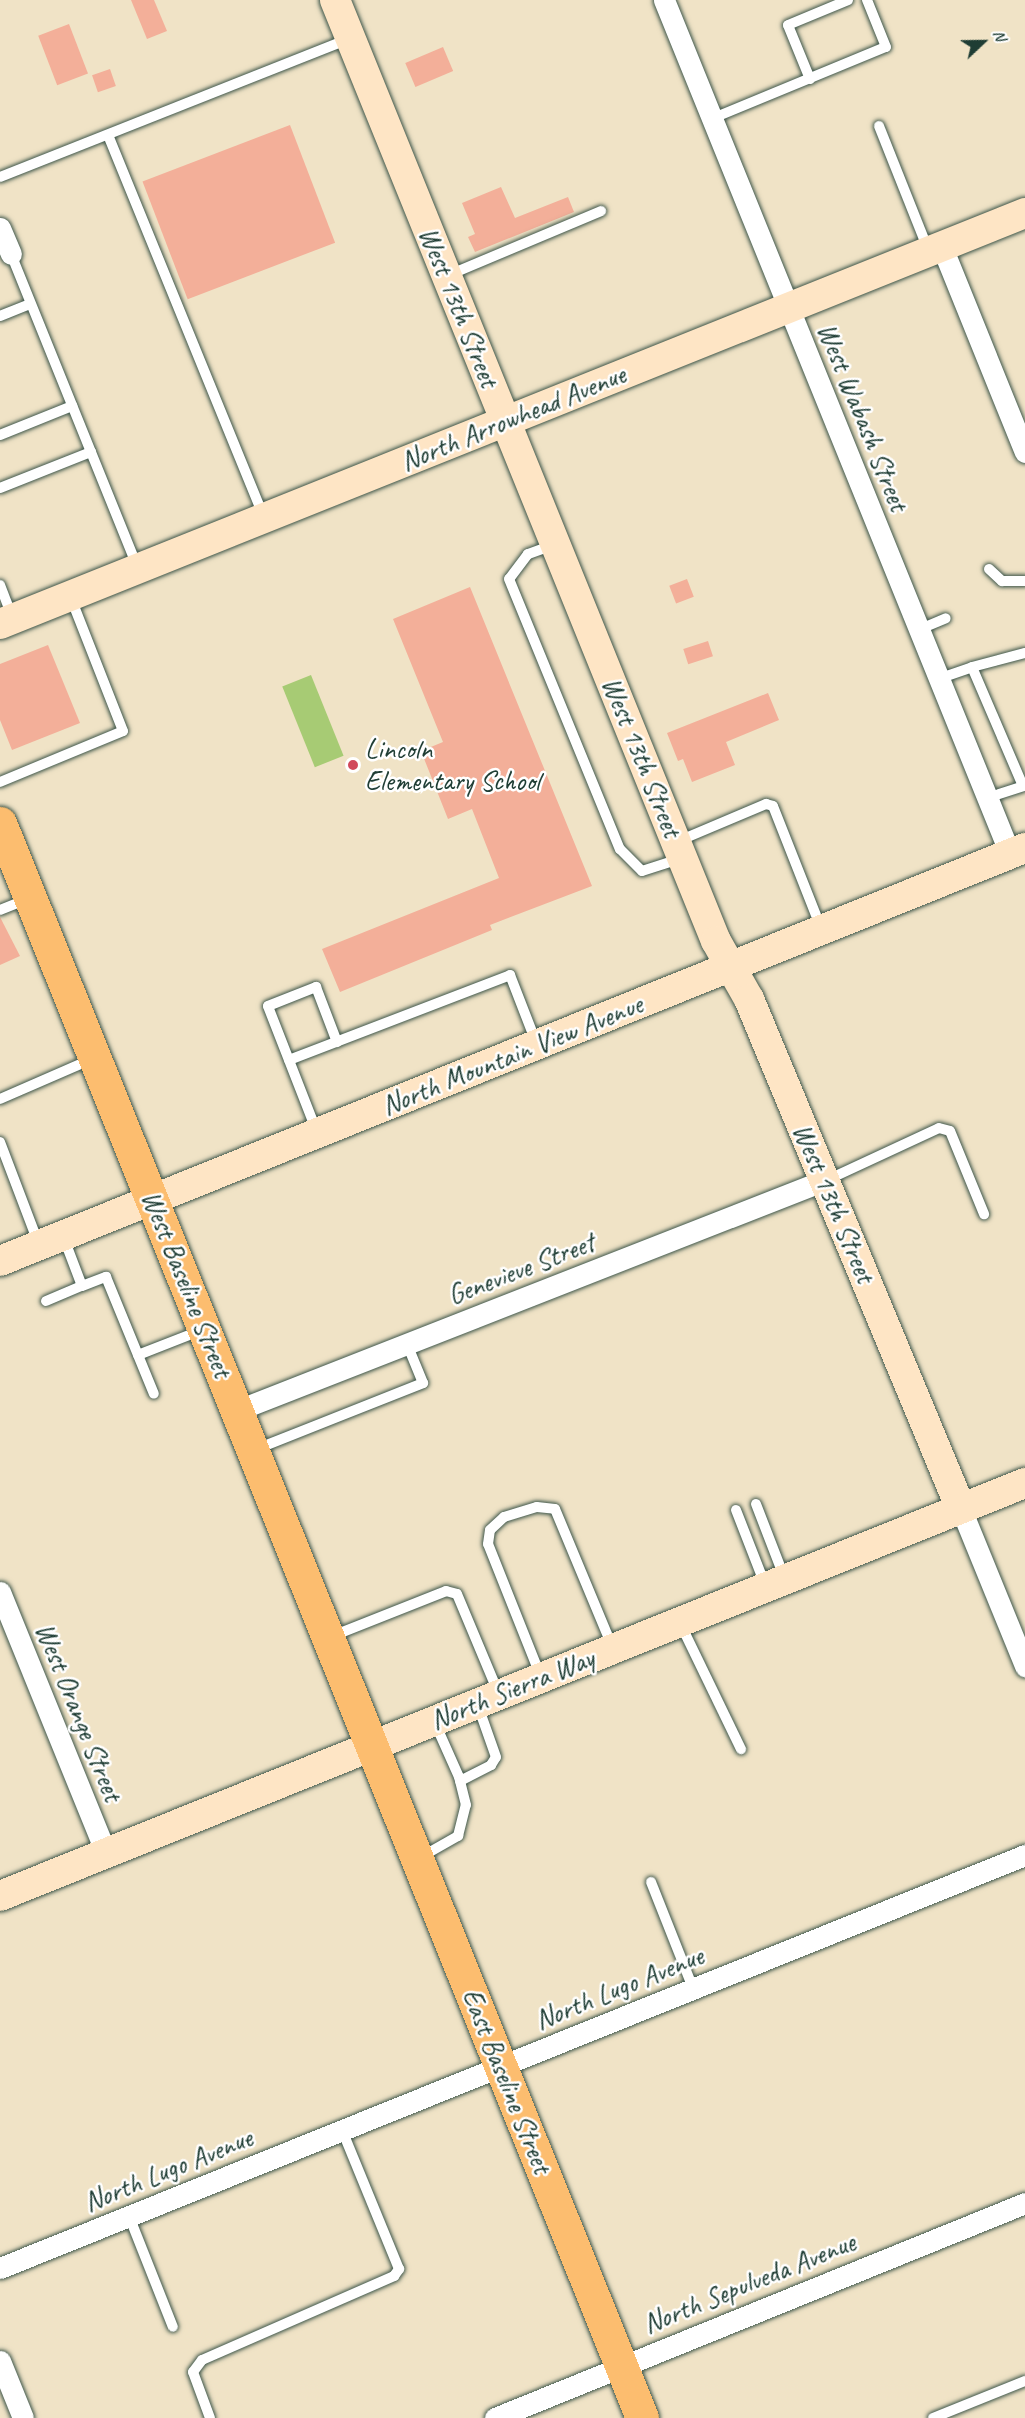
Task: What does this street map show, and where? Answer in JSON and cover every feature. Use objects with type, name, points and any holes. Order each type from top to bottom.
[{"type":"main road","name":"West Baseline Street","points":[[4,842],[30,897],[373,1744]]},
{"type":"main road","name":"East Baseline Street","points":[[373,1744],[642,2418]]},
{"type":"street","name":"West 13th Street","points":[[335,0],[679,850],[731,967],[750,999],[961,1509]]},
{"type":"street","name":"West Wabash Street","points":[[664,0],[987,798],[1017,851]]},
{"type":"street","name":"North Arrowhead Avenue","points":[[7,621],[1025,213]]},
{"type":"street","points":[[0,228],[11,254]]},
{"type":"street","points":[[935,249],[1025,452]]},
{"type":"street","name":"North Mountain View Avenue","points":[[0,1262],[1017,851]]},
{"type":"street","name":"Genevieve Street","points":[[238,1410],[825,1180]]},
{"type":"street","name":"North Sierra Way","points":[[0,1896],[1025,1483]]},
{"type":"street","points":[[961,1509],[1025,1666]]},
{"type":"street","name":"West Orange Street","points":[[0,1592],[106,1853]]},
{"type":"street","name":"North Lugo Avenue","points":[[0,2268],[1025,1855]]},
{"type":"street","name":"North Sepulveda Avenue","points":[[495,2418],[1025,2203]]},
{"type":"street","points":[[0,2361],[23,2418]]},
{"type":"lane","points":[[810,79],[788,25],[848,0]]},
{"type":"lane","points":[[711,119],[886,48],[867,0]]},
{"type":"lane","points":[[0,177],[351,38]]},
{"type":"lane","points":[[879,126],[935,249]]},
{"type":"lane","points":[[108,135],[264,518]]},
{"type":"lane","points":[[447,276],[601,211]]},
{"type":"lane","points":[[11,254],[138,568]]},
{"type":"lane","points":[[0,316],[30,304]]},
{"type":"lane","points":[[0,435],[72,406]]},
{"type":"lane","points":[[0,488],[91,452]]},
{"type":"lane","points":[[556,544],[528,554],[509,579],[620,849],[642,871],[766,804],[773,806],[822,930]]},
{"type":"lane","points":[[989,569],[1002,581],[1025,580]]},
{"type":"lane","points":[[0,585],[7,621]]},
{"type":"lane","points":[[0,782],[123,731],[70,596]]},
{"type":"lane","points":[[918,630],[946,618]]},
{"type":"lane","points":[[938,679],[1025,653]]},
{"type":"lane","points":[[972,667],[1023,786],[987,798]]},
{"type":"lane","points":[[0,910],[30,897]]},
{"type":"lane","points":[[289,1060],[510,975],[537,1045]]},
{"type":"lane","points":[[317,1133],[268,1006],[316,987],[337,1042]]},
{"type":"lane","points":[[0,1099],[95,1058]]},
{"type":"lane","points":[[825,1180],[939,1128],[950,1131],[984,1215]]},
{"type":"lane","points":[[0,1142],[51,1241],[82,1286]]},
{"type":"lane","points":[[46,1300],[106,1277],[154,1394]]},
{"type":"lane","points":[[138,1355],[205,1329]]},
{"type":"lane","points":[[254,1450],[423,1383],[407,1344]]},
{"type":"lane","points":[[756,1504],[775,1583]]},
{"type":"lane","points":[[541,1677],[488,1544],[490,1530],[504,1517],[537,1507],[555,1509],[614,1648]]},
{"type":"lane","points":[[736,1510],[775,1583]]},
{"type":"lane","points":[[330,1637],[446,1591],[457,1594],[488,1699],[496,1757],[491,1765],[460,1781]]},
{"type":"lane","points":[[680,1622],[694,1658],[708,1674],[741,1749]]},
{"type":"lane","points":[[418,1859],[458,1836],[466,1805],[460,1781],[434,1720]]},
{"type":"lane","points":[[651,1882],[693,1989]]},
{"type":"lane","points":[[210,2418],[194,2372],[202,2360],[394,2276],[399,2269],[342,2130]]},
{"type":"lane","points":[[129,2216],[173,2327]]},
{"type":"lane","points":[[933,2418],[1025,2381]]},
{"type":"green space","points":[[311,675],[344,756],[315,767],[282,687]]},
{"type":"building","points":[[131,0],[154,0],[167,31],[147,39]]},
{"type":"building","points":[[69,24],[88,73],[57,85],[38,36]]},
{"type":"building","points":[[443,47],[453,71],[415,87],[405,63]]},
{"type":"building","points":[[110,69],[116,86],[98,92],[92,75]]},
{"type":"building","points":[[290,125],[335,243],[188,299],[142,182]]},
{"type":"building","points":[[501,187],[515,218],[568,197],[574,212],[475,252],[468,237],[475,234],[462,203]]},
{"type":"building","points":[[687,579],[694,597],[676,604],[669,586]]},
{"type":"building","points":[[470,587],[592,886],[490,925],[492,930],[340,992],[322,949],[499,878],[472,809],[448,819],[421,751],[443,742],[393,619]]},
{"type":"building","points":[[708,641],[713,656],[688,664],[683,649]]},
{"type":"building","points":[[48,645],[80,723],[12,750],[0,720],[0,664]]},
{"type":"building","points":[[768,693],[779,720],[726,742],[735,765],[692,782],[683,759],[678,761],[667,733]]},
{"type":"building","points":[[0,917],[20,956],[0,965]]},
{"type":"place","name":"Lincoln Elementary School","points":[[353,765]]}]
